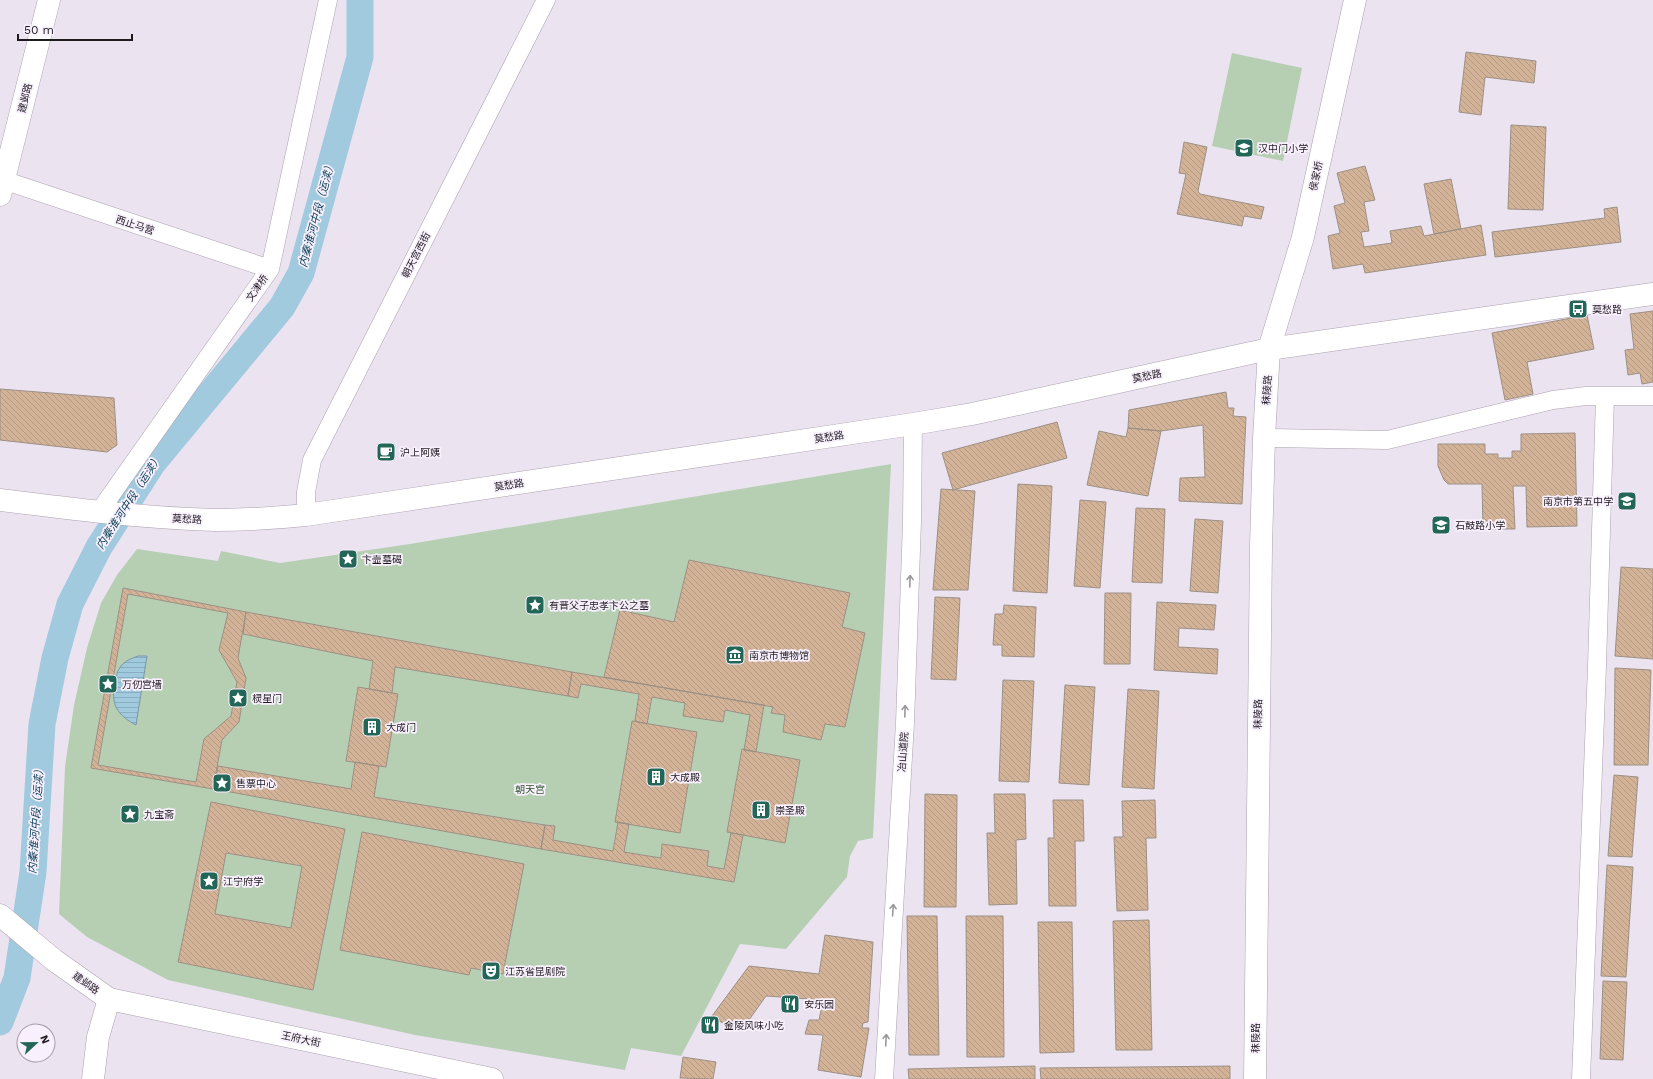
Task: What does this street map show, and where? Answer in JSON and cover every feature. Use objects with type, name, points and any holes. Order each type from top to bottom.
[{"type":"main road","name":"建邺路","points":[[1,185],[49,0]]},
{"type":"main road","name":"侯家桥","points":[[1269,349],[1303,237],[1355,0]]},
{"type":"main road","name":"莫愁路","points":[[0,500],[99,512],[178,518],[258,519],[306,516],[972,414],[1269,349],[1653,294]]},
{"type":"main road","name":"秣陵路","points":[[1255,1079],[1257,780],[1264,438],[1269,349]]},
{"type":"main road","name":"建邺路","points":[[1,916],[54,960],[110,999],[98,1037],[93,1079]]},
{"type":"main road","name":"王府大街","points":[[110,999],[492,1079]]},
{"type":"street","name":"文津桥","points":[[99,512],[270,270],[328,0]]},
{"type":"street","name":"朝天宫西街","points":[[306,516],[306,492],[312,460],[546,0]]},
{"type":"street","name":"西止马营","points":[[1,185],[270,270]]},
{"type":"street","points":[[1264,438],[1388,440],[1552,400],[1586,396],[1653,396]]},
{"type":"street","points":[[1581,1079],[1597,666],[1605,396]]},
{"type":"street","name":"冶山道院","points":[[884,1079],[905,723],[912,521],[913,424]]},
{"type":"green space","points":[[1232,53],[1302,68],[1283,161],[1212,146]]},
{"type":"green space","name":"朝天宫","points":[[891,464],[873,838],[858,841],[850,856],[847,877],[786,949],[740,944],[681,1056],[631,1048],[625,1070],[415,1035],[168,980],[87,937],[59,914],[65,767],[74,705],[87,648],[101,603],[117,575],[137,549],[218,561],[221,551],[280,563],[410,544]]},
{"type":"water","points":[[138,656],[147,656],[136,725],[124,717],[116,708],[114,703],[114,690],[120,667],[127,661]]},
{"type":"building","points":[[1466,52],[1536,61],[1534,83],[1485,77],[1481,115],[1459,112]]},
{"type":"building","points":[[1511,125],[1546,127],[1543,210],[1508,209]]},
{"type":"building","points":[[1184,142],[1207,147],[1198,191],[1200,194],[1264,207],[1261,219],[1244,216],[1242,226],[1177,214],[1186,174],[1179,173]]},
{"type":"building","points":[[1365,166],[1375,200],[1364,202],[1369,231],[1361,232],[1364,247],[1392,243],[1390,231],[1421,226],[1424,236],[1481,225],[1486,255],[1365,273],[1363,264],[1333,269],[1328,236],[1340,233],[1334,206],[1345,203],[1337,173]]},
{"type":"building","points":[[1451,179],[1461,229],[1434,234],[1424,184]]},
{"type":"building","points":[[1617,207],[1621,242],[1495,257],[1492,232],[1605,218],[1604,209]]},
{"type":"building","points":[[1653,311],[1653,382],[1642,384],[1640,373],[1628,375],[1625,350],[1634,349],[1630,314]]},
{"type":"building","points":[[1587,315],[1594,349],[1527,362],[1533,394],[1505,400],[1492,333]]},
{"type":"building","points":[[0,389],[114,398],[117,445],[107,452],[0,440]]},
{"type":"building","points":[[1226,392],[1228,408],[1234,408],[1233,416],[1246,417],[1242,504],[1179,501],[1180,478],[1205,477],[1203,425],[1161,431],[1128,428],[1129,410]]},
{"type":"building","points":[[1057,422],[1067,458],[953,490],[942,453]]},
{"type":"building","points":[[1128,428],[1161,431],[1148,496],[1087,485],[1099,431],[1126,437]]},
{"type":"building","name":"石鼓路小学","points":[[1575,433],[1577,526],[1527,527],[1526,486],[1513,486],[1515,529],[1483,529],[1482,484],[1448,484],[1444,480],[1438,466],[1438,444],[1485,444],[1485,454],[1498,454],[1498,458],[1512,458],[1512,451],[1521,451],[1521,434]]},
{"type":"building","points":[[1018,484],[1052,486],[1047,593],[1013,591]]},
{"type":"building","points":[[941,489],[975,491],[968,590],[933,590]]},
{"type":"building","points":[[1080,500],[1106,502],[1100,588],[1074,586]]},
{"type":"building","points":[[1136,508],[1165,509],[1162,583],[1132,582]]},
{"type":"building","points":[[1195,519],[1223,521],[1218,593],[1190,591]]},
{"type":"building","name":"南京市博物馆","points":[[689,560],[850,593],[842,627],[865,633],[845,727],[825,724],[821,740],[783,732],[785,715],[771,713],[773,707],[604,677],[620,610],[674,622]]},
{"type":"building","points":[[1621,567],[1653,569],[1653,659],[1615,656]]},
{"type":"building","points":[[123,588],[246,612],[238,658],[246,678],[239,722],[222,740],[213,789],[91,768]],"holes":[[[128,594],[228,613],[219,650],[237,682],[231,716],[204,739],[196,782],[98,765]]]},
{"type":"building","points":[[1105,593],[1131,593],[1130,664],[1104,664]]},
{"type":"building","points":[[935,597],[960,598],[956,680],[931,679]]},
{"type":"building","points":[[1157,602],[1216,605],[1214,630],[1179,628],[1178,647],[1218,649],[1217,674],[1154,670]]},
{"type":"building","points":[[1004,605],[1036,607],[1034,657],[1002,656],[1002,645],[993,645],[995,614],[1003,614]]},
{"type":"building","points":[[246,612],[572,672],[568,696],[395,667],[392,693],[369,689],[373,661],[243,634]]},
{"type":"building","points":[[1615,668],[1651,670],[1648,765],[1614,765]]},
{"type":"building","points":[[572,672],[764,705],[756,752],[744,750],[750,715],[725,710],[723,722],[683,716],[685,703],[652,697],[647,724],[635,721],[639,694],[581,684],[578,698],[568,696]]},
{"type":"building","points":[[1003,680],[1034,681],[1029,782],[999,781]]},
{"type":"building","points":[[1065,685],[1095,687],[1089,785],[1059,783]]},
{"type":"building","name":"大成门","points":[[358,687],[398,694],[386,767],[346,761]]},
{"type":"building","points":[[1128,689],[1159,691],[1154,789],[1122,787]]},
{"type":"building","name":"大成殿","points":[[632,721],[697,732],[680,833],[615,822]]},
{"type":"building","name":"崇圣殿","points":[[742,749],[800,760],[785,843],[727,832]]},
{"type":"building","points":[[355,762],[379,766],[374,797],[545,825],[541,849],[214,789],[218,766],[351,789]]},
{"type":"building","points":[[1614,775],[1638,777],[1632,857],[1608,856]]},
{"type":"building","points":[[925,794],[957,795],[956,907],[924,907]]},
{"type":"building","points":[[994,794],[1025,794],[1026,839],[1016,840],[1017,904],[989,905],[987,833],[995,833]]},
{"type":"building","points":[[1053,800],[1083,800],[1084,841],[1075,841],[1076,906],[1049,906],[1048,838],[1054,838]]},
{"type":"building","points":[[1155,800],[1156,838],[1146,838],[1148,910],[1117,911],[1114,837],[1123,837],[1122,801]]},
{"type":"building","points":[[211,802],[345,829],[313,990],[178,962]],"holes":[[[226,853],[302,866],[291,928],[215,914]]]},
{"type":"building","points":[[618,822],[629,824],[624,852],[661,858],[662,844],[709,851],[707,866],[724,869],[731,833],[743,835],[734,882],[541,849],[545,825],[555,826],[553,840],[613,851]]},
{"type":"building","points":[[362,832],[524,864],[503,974],[471,968],[469,975],[340,950]]},
{"type":"building","points":[[1607,865],[1633,867],[1626,977],[1601,976]]},
{"type":"building","points":[[907,916],[937,916],[939,1055],[909,1055]]},
{"type":"building","points":[[966,916],[1003,916],[1004,1057],[967,1057]]},
{"type":"building","points":[[1149,920],[1152,1050],[1116,1050],[1113,921]]},
{"type":"building","points":[[1038,922],[1072,922],[1074,1052],[1040,1053]]},
{"type":"building","points":[[825,935],[873,942],[868,1022],[863,1023],[862,1028],[869,1028],[861,1077],[818,1070],[823,1035],[805,1034],[809,1020],[819,1020],[823,1000],[766,996],[744,1027],[738,1023],[733,1030],[712,1016],[749,966],[819,974]]},
{"type":"building","points":[[1603,981],[1627,982],[1623,1060],[1600,1059]]},
{"type":"building","points":[[683,1057],[716,1062],[713,1079],[680,1078]]},
{"type":"building","points":[[1035,1066],[1035,1079],[909,1079],[908,1069]]},
{"type":"building","points":[[1230,1066],[1230,1079],[1041,1079],[1040,1068]]},
{"type":"waterway","name":"内秦淮河中段（运渎）","points":[[0,1022],[17,978],[33,872],[42,724],[55,658],[70,604],[99,547],[152,464],[282,307],[301,273],[360,57],[360,0]]},
{"type":"place","name":"汉中门小学","points":[[1244,148]]},
{"type":"place","name":"莫愁路","points":[[1578,309]]},
{"type":"place","name":"沪上阿姨","points":[[386,452]]},
{"type":"place","name":"南京市第五中学","points":[[1627,501]]},
{"type":"place","name":"石鼓路小学","points":[[1441,525]]},
{"type":"place","name":"卞壸墓碣","points":[[348,559]]},
{"type":"place","name":"有晋父子忠孝卞公之墓","points":[[535,605]]},
{"type":"place","name":"南京市博物馆","points":[[735,655]]},
{"type":"place","name":"万仞宫墙","points":[[108,684]]},
{"type":"place","name":"棂星门","points":[[238,698]]},
{"type":"place","name":"大成门","points":[[372,727]]},
{"type":"place","name":"大成殿","points":[[656,777]]},
{"type":"place","name":"售票中心","points":[[222,783]]},
{"type":"place","name":"崇圣殿","points":[[761,810]]},
{"type":"place","name":"九宝斋","points":[[130,814]]},
{"type":"place","name":"江宁府学","points":[[209,881]]},
{"type":"place","name":"江苏省昆剧院","points":[[491,971]]},
{"type":"place","name":"安乐园","points":[[790,1004]]},
{"type":"place","name":"金陵风味小吃","points":[[710,1025]]}]
